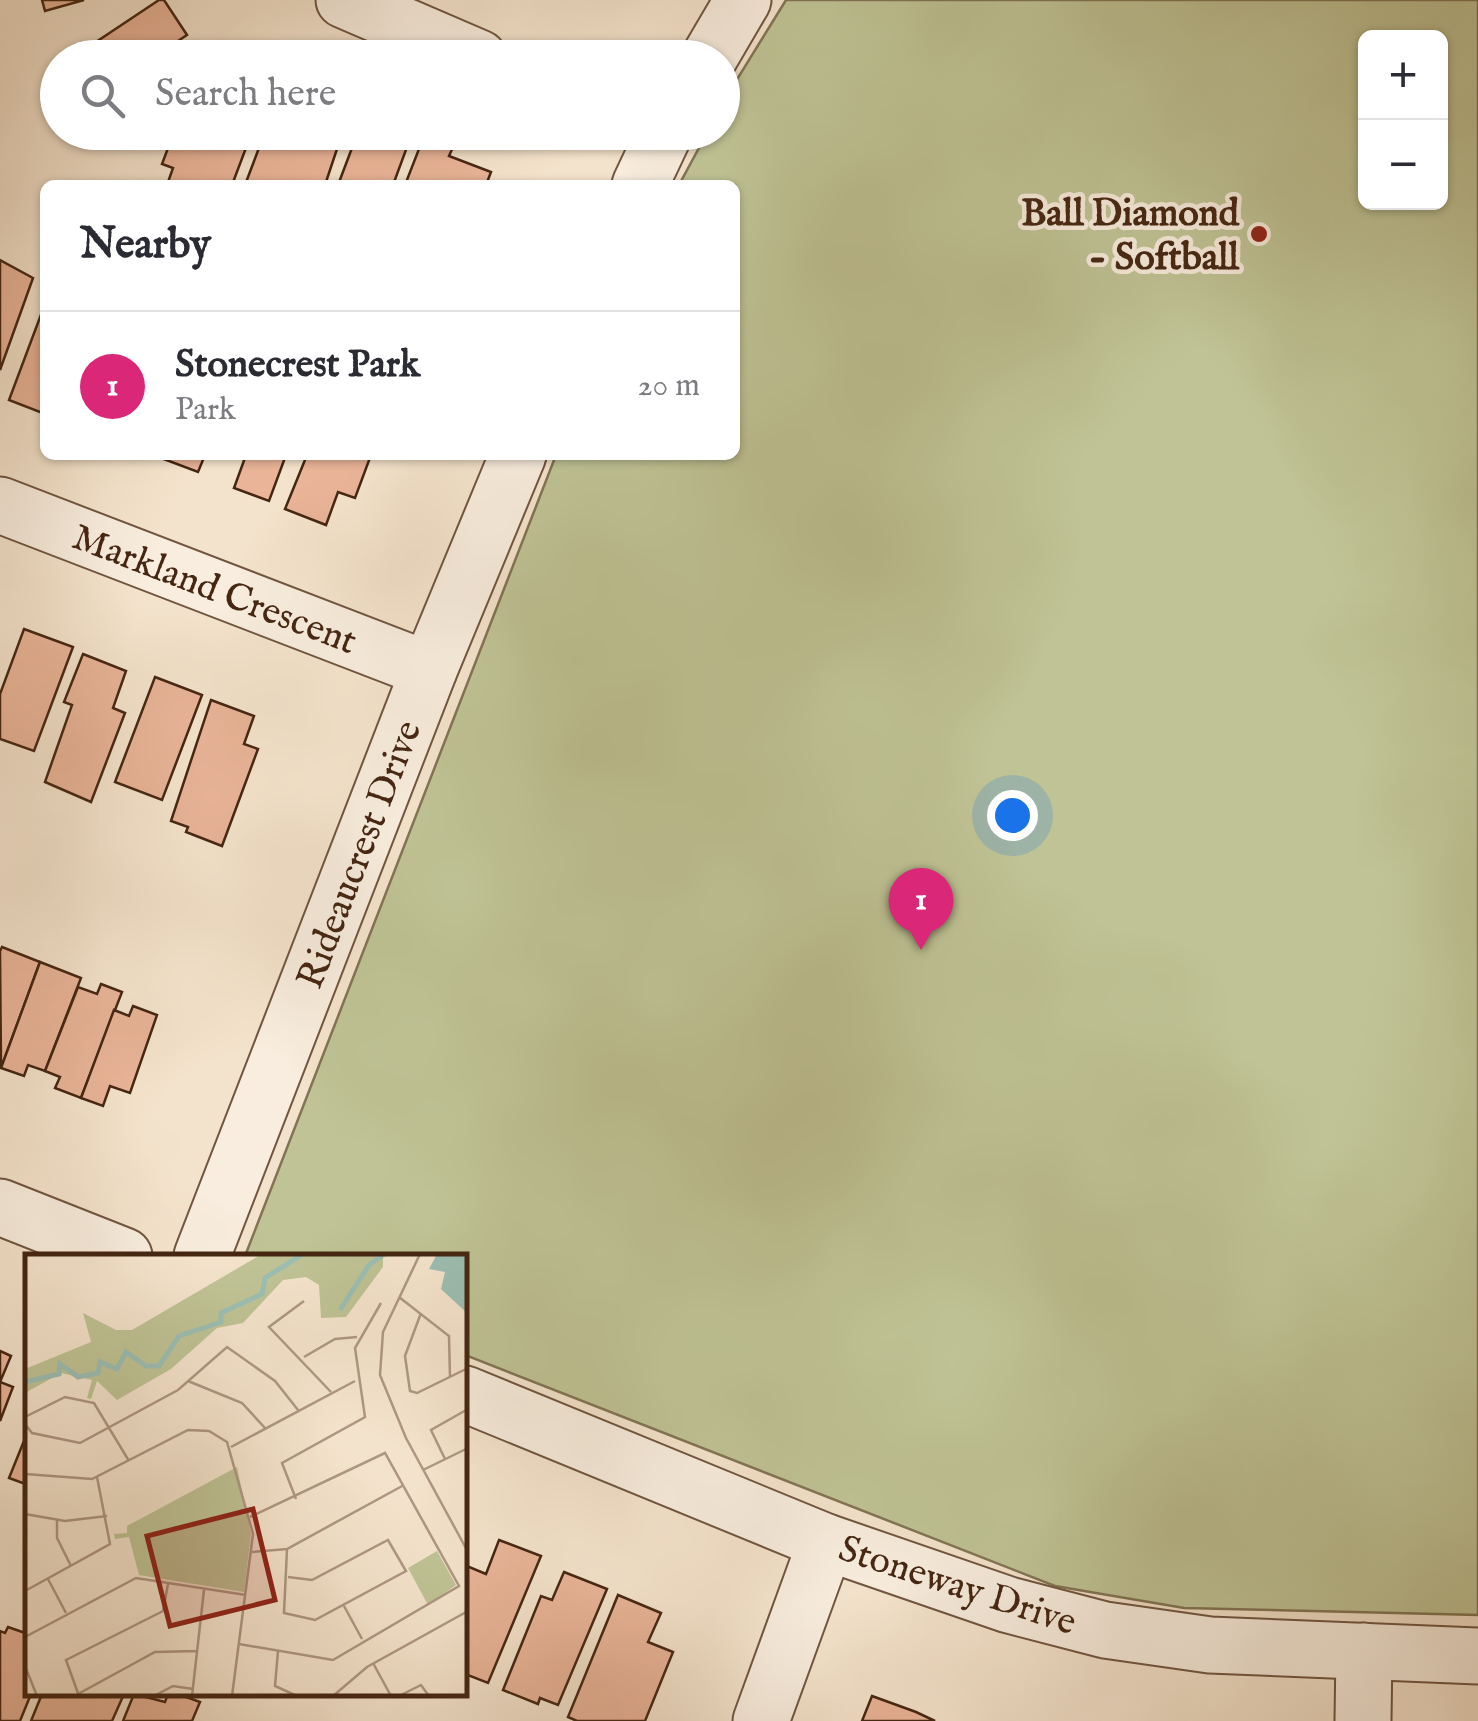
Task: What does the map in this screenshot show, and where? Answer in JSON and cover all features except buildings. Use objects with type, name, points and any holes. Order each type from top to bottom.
[{"type":"street","points":[[344,0],[437,40]]},
{"type":"street","points":[[719,40],[743,0]]},
{"type":"street","points":[[642,180],[654,150]]},
{"type":"street","name":"Rideaucrest Drive","points":[[203,1254],[429,670],[516,460]]},
{"type":"street","name":"Markland Crescent","points":[[0,506],[429,670]]},
{"type":"street","points":[[0,1207],[119,1254]]},
{"type":"street","name":"Stoneway Drive","points":[[468,1395],[826,1542],[1009,1604],[1105,1630],[1210,1645],[1478,1656]]},
{"type":"street","points":[[761,1721],[826,1542]]},
{"type":"street","points":[[1363,1721],[1364,1651]]},
{"type":"green space","points":[[786,0],[1478,0],[1478,1615],[1184,1608],[1055,1586],[468,1356],[468,1254],[246,1254],[554,460],[740,460],[740,180],[682,180],[698,150],[740,150],[740,74]]},
{"type":"place","name":"Ball Diamond - Softball","points":[[1259,234]]},
{"type":"place","name":"Stonecrest Park","points":[[921,950]]}]
